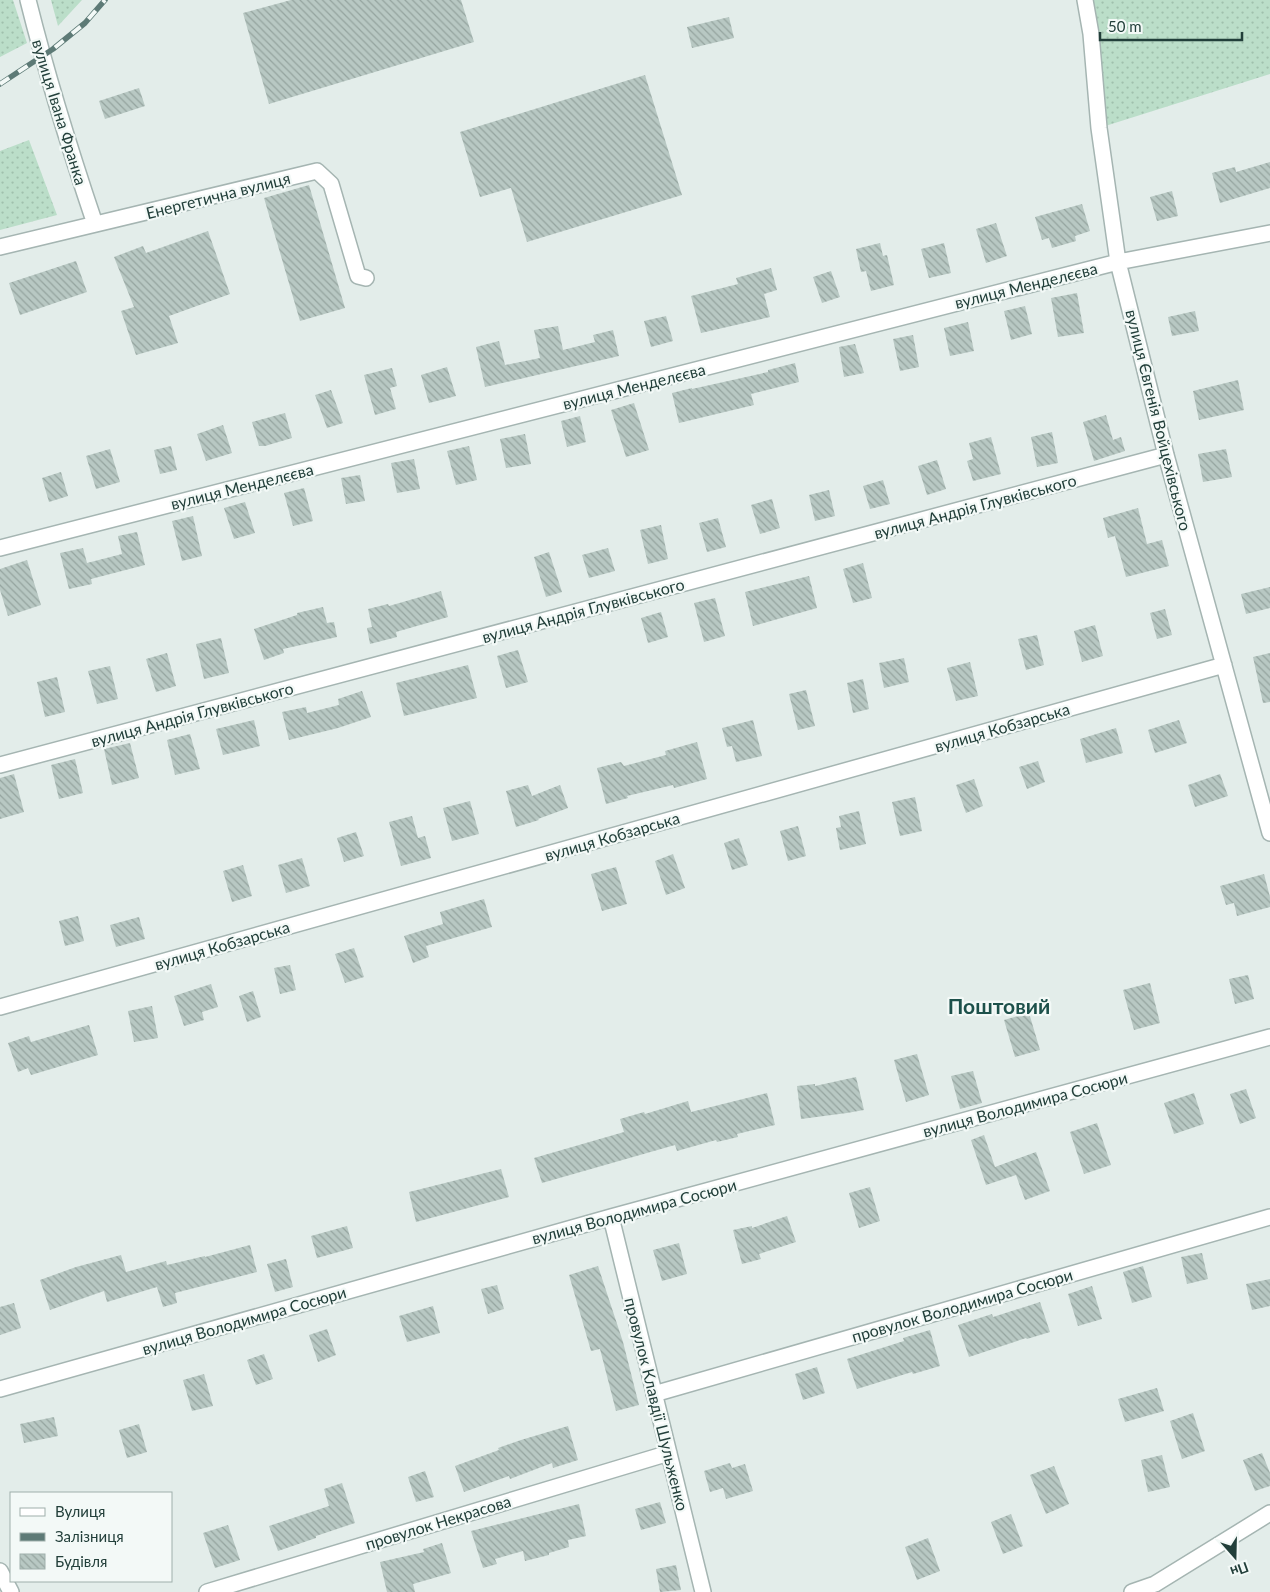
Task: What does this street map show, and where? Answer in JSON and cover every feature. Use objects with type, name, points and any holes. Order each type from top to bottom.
[{"type":"street","name":"вулиця Івана Франка","points":[[28,0],[42,57],[67,142],[96,224]]},
{"type":"street","name":"вулиця Євгенія Войцехівського","points":[[1085,0],[1091,34],[1099,128],[1118,262],[1166,456],[1270,833]]},
{"type":"street","name":"Енергетична вулиця","points":[[0,247],[317,171],[331,184],[358,276],[366,278]]},
{"type":"street","name":"вулиця Менделєєва","points":[[0,548],[1118,262],[1270,233]]},
{"type":"street","name":"вулиця Андрія Глувківського","points":[[0,765],[1166,456]]},
{"type":"street","name":"вулиця Кобзарська","points":[[0,1007],[1224,665]]},
{"type":"street","name":"вулиця Володимира Сосюри","points":[[0,1389],[611,1217],[1270,1037]]},
{"type":"street","name":"провулок Клавдії Шульженко","points":[[611,1217],[703,1592]]},
{"type":"street","name":"провулок Володимира Сосюри","points":[[654,1394],[1270,1217]]},
{"type":"street","name":"провулок Некрасова","points":[[207,1592],[668,1453]]},
{"type":"street","points":[[1132,1592],[1154,1584],[1270,1513]]},
{"type":"street","points":[[0,1571],[11,1592]]},
{"type":"green space","points":[[0,0],[13,0],[27,43],[0,57]]},
{"type":"green space","points":[[51,0],[82,0],[58,26]]},
{"type":"green space","points":[[1085,0],[1270,0],[1270,74],[1099,128]]},
{"type":"green space","points":[[29,140],[57,215],[0,230],[0,151]]},
{"type":"building","points":[[291,0],[461,0],[474,42],[269,104],[243,13]]},
{"type":"building","points":[[729,17],[734,38],[692,48],[687,27]]},
{"type":"building","points":[[645,75],[682,195],[527,242],[511,188],[480,197],[460,132]]},
{"type":"building","points":[[139,88],[145,106],[105,119],[99,101]]},
{"type":"building","points":[[1270,162],[1270,188],[1220,203],[1212,173],[1235,167],[1236,172]]},
{"type":"building","points":[[309,185],[345,308],[300,321],[264,198]]},
{"type":"building","points":[[1172,191],[1178,216],[1157,221],[1150,197]]},
{"type":"building","points":[[1082,204],[1090,231],[1075,236],[1076,241],[1052,248],[1049,238],[1042,240],[1035,217]]},
{"type":"building","points":[[996,223],[1007,256],[986,263],[976,229]]},
{"type":"building","points":[[208,231],[230,294],[169,316],[178,343],[136,355],[121,311],[134,307],[114,257],[143,246],[146,253]]},
{"type":"building","points":[[880,243],[883,256],[887,255],[894,285],[871,291],[866,271],[861,272],[856,249]]},
{"type":"building","points":[[944,243],[951,273],[929,278],[921,249]]},
{"type":"building","points":[[76,261],[87,292],[20,315],[9,283]]},
{"type":"building","points":[[771,268],[777,290],[764,294],[770,317],[701,333],[691,296],[738,284],[736,278]]},
{"type":"building","points":[[831,271],[840,297],[822,303],[813,277]]},
{"type":"building","points":[[1077,293],[1084,333],[1058,337],[1051,298]]},
{"type":"building","points":[[1025,306],[1032,334],[1011,340],[1004,311]]},
{"type":"building","points":[[1195,311],[1199,331],[1172,336],[1168,317]]},
{"type":"building","points":[[666,316],[673,341],[651,347],[644,321]]},
{"type":"building","points":[[968,322],[974,351],[950,356],[944,328]]},
{"type":"building","points":[[558,326],[563,350],[595,342],[593,335],[613,330],[619,356],[485,387],[476,347],[499,341],[505,365],[540,358],[534,330]]},
{"type":"building","points":[[913,335],[919,367],[900,371],[893,339]]},
{"type":"building","points":[[855,344],[864,373],[844,377],[839,347]]},
{"type":"building","points":[[795,363],[799,382],[751,394],[754,405],[679,423],[672,393],[768,372],[768,370]]},
{"type":"building","points":[[447,367],[456,396],[429,403],[421,375]]},
{"type":"building","points":[[392,368],[397,386],[390,388],[396,409],[375,415],[364,375]]},
{"type":"building","points":[[1238,380],[1244,410],[1199,420],[1193,391]]},
{"type":"building","points":[[331,390],[343,423],[327,428],[315,395]]},
{"type":"building","points":[[634,403],[649,450],[626,457],[611,410]]},
{"type":"building","points":[[285,413],[292,438],[259,446],[252,422]]},
{"type":"building","points":[[1106,415],[1113,440],[1121,437],[1125,451],[1094,461],[1083,422]]},
{"type":"building","points":[[580,416],[586,442],[567,447],[561,421]]},
{"type":"building","points":[[223,425],[232,453],[206,461],[197,434]]},
{"type":"building","points":[[1052,432],[1058,463],[1037,467],[1031,437]]},
{"type":"building","points":[[525,434],[531,464],[506,468],[500,439]]},
{"type":"building","points":[[991,437],[1001,474],[973,481],[967,461],[973,459],[969,443]]},
{"type":"building","points":[[171,446],[177,470],[160,474],[154,450]]},
{"type":"building","points":[[469,446],[477,480],[456,485],[447,451]]},
{"type":"building","points":[[110,449],[120,482],[96,489],[86,456]]},
{"type":"building","points":[[1226,449],[1232,477],[1203,482],[1198,454]]},
{"type":"building","points":[[414,459],[420,489],[397,493],[391,463]]},
{"type":"building","points":[[937,460],[946,489],[927,495],[918,466]]},
{"type":"building","points":[[61,472],[68,496],[49,502],[42,478]]},
{"type":"building","points":[[360,475],[365,501],[346,504],[341,478]]},
{"type":"building","points":[[883,480],[890,504],[870,509],[863,486]]},
{"type":"building","points":[[304,488],[313,521],[293,526],[284,493]]},
{"type":"building","points":[[829,490],[835,516],[815,521],[809,495]]},
{"type":"building","points":[[772,499],[780,528],[760,534],[751,505]]},
{"type":"building","points":[[245,502],[255,533],[234,539],[224,508]]},
{"type":"building","points":[[1138,508],[1147,544],[1162,540],[1169,566],[1126,577],[1115,536],[1108,538],[1103,518]]},
{"type":"building","points":[[193,516],[202,556],[182,561],[172,521]]},
{"type":"building","points":[[718,518],[726,547],[707,552],[699,523]]},
{"type":"building","points":[[661,525],[668,559],[648,564],[640,530]]},
{"type":"building","points":[[137,532],[145,565],[91,579],[92,584],[69,589],[60,553],[83,548],[87,563],[122,554],[118,536]]},
{"type":"building","points":[[608,548],[615,571],[589,578],[582,555]]},
{"type":"building","points":[[549,552],[562,592],[546,597],[534,557]]},
{"type":"building","points":[[27,560],[41,605],[8,616],[0,590],[0,569]]},
{"type":"building","points":[[863,563],[872,598],[853,603],[843,569]]},
{"type":"building","points":[[809,576],[817,608],[753,626],[745,592]]},
{"type":"building","points":[[1270,587],[1270,608],[1246,614],[1241,594]]},
{"type":"building","points":[[441,591],[448,617],[396,632],[397,637],[370,644],[367,628],[372,627],[368,609],[388,604],[389,606]]},
{"type":"building","points":[[715,598],[725,636],[704,642],[694,603]]},
{"type":"building","points":[[323,607],[327,623],[334,622],[337,637],[283,649],[284,653],[264,660],[254,629],[297,615],[297,613]]},
{"type":"building","points":[[1165,609],[1172,635],[1157,639],[1150,613]]},
{"type":"building","points":[[661,612],[668,637],[648,643],[641,618]]},
{"type":"building","points":[[1095,625],[1103,656],[1082,662],[1074,631]]},
{"type":"building","points":[[1037,635],[1044,665],[1026,670],[1018,639]]},
{"type":"building","points":[[221,638],[229,673],[204,679],[196,644]]},
{"type":"building","points":[[518,650],[528,682],[506,688],[497,656]]},
{"type":"building","points":[[167,653],[176,686],[156,692],[146,659]]},
{"type":"building","points":[[1270,653],[1270,702],[1263,703],[1253,657]]},
{"type":"building","points":[[904,658],[909,682],[884,688],[879,663]]},
{"type":"building","points":[[970,662],[978,696],[956,701],[947,668]]},
{"type":"building","points":[[468,665],[477,698],[404,716],[396,683]]},
{"type":"building","points":[[110,666],[118,699],[97,704],[88,671]]},
{"type":"building","points":[[57,677],[65,712],[45,717],[37,682]]},
{"type":"building","points":[[863,679],[869,709],[853,713],[847,683]]},
{"type":"building","points":[[806,690],[815,726],[798,730],[789,694]]},
{"type":"building","points":[[362,691],[371,717],[338,728],[289,740],[282,712],[306,707],[307,713],[339,705],[338,699]]},
{"type":"building","points":[[254,720],[260,746],[223,755],[216,729]]},
{"type":"building","points":[[753,720],[762,756],[736,762],[732,746],[727,747],[722,728]]},
{"type":"building","points":[[1179,720],[1187,743],[1155,753],[1148,730]]},
{"type":"building","points":[[1116,728],[1123,753],[1086,763],[1080,739]]},
{"type":"building","points":[[190,734],[200,769],[175,775],[167,740]]},
{"type":"building","points":[[697,742],[707,779],[674,788],[673,785],[627,796],[628,798],[606,804],[597,768],[621,762],[624,766],[666,755],[665,751]]},
{"type":"building","points":[[130,743],[139,778],[112,785],[104,749]]},
{"type":"building","points":[[75,759],[83,793],[59,799],[51,765]]},
{"type":"building","points":[[1038,761],[1045,782],[1027,789],[1019,767]]},
{"type":"building","points":[[14,774],[24,812],[0,819],[0,778]]},
{"type":"building","points":[[1220,774],[1228,796],[1195,807],[1188,785]]},
{"type":"building","points":[[974,779],[983,806],[966,813],[956,785]]},
{"type":"building","points":[[528,785],[532,796],[560,785],[568,808],[516,827],[506,791]]},
{"type":"building","points":[[915,797],[922,831],[900,836],[892,802]]},
{"type":"building","points":[[470,801],[479,834],[452,841],[443,808]]},
{"type":"building","points":[[859,811],[866,844],[840,850],[836,828],[841,827],[839,816]]},
{"type":"building","points":[[412,816],[418,838],[425,836],[431,858],[401,866],[389,822]]},
{"type":"building","points":[[798,826],[806,856],[788,861],[780,831]]},
{"type":"building","points":[[356,832],[364,856],[344,862],[337,838]]},
{"type":"building","points":[[739,838],[748,865],[732,870],[724,843]]},
{"type":"building","points":[[673,854],[685,888],[666,895],[655,861]]},
{"type":"building","points":[[302,858],[310,886],[286,893],[278,865]]},
{"type":"building","points":[[243,865],[252,896],[232,902],[223,871]]},
{"type":"building","points":[[616,867],[627,904],[602,911],[591,874]]},
{"type":"building","points":[[1264,874],[1270,897],[1270,907],[1237,916],[1234,903],[1226,905],[1220,886]]},
{"type":"building","points":[[484,899],[492,927],[426,946],[429,957],[413,963],[404,936],[443,924],[440,912]]},
{"type":"building","points":[[78,916],[84,941],[65,946],[59,921]]},
{"type":"building","points":[[139,917],[145,939],[116,947],[110,925]]},
{"type":"building","points":[[354,948],[364,977],[345,983],[335,954]]},
{"type":"building","points":[[290,965],[296,990],[280,994],[274,968]]},
{"type":"building","points":[[1248,975],[1254,999],[1235,1004],[1229,979]]},
{"type":"building","points":[[1150,983],[1160,1023],[1134,1030],[1123,990]]},
{"type":"building","points":[[211,984],[218,1007],[202,1012],[204,1020],[184,1026],[174,996]]},
{"type":"building","points":[[253,991],[261,1017],[247,1022],[239,996]]},
{"type":"building","points":[[152,1006],[158,1038],[134,1042],[128,1011]]},
{"type":"building","points":[[1029,1013],[1040,1050],[1015,1057],[1004,1020]]},
{"type":"building","points":[[89,1025],[98,1055],[31,1075],[28,1068],[18,1072],[8,1043],[29,1036],[31,1042]]},
{"type":"building","points":[[917,1054],[929,1095],[906,1102],[894,1060]]},
{"type":"building","points":[[973,1071],[982,1103],[960,1109],[951,1076]]},
{"type":"building","points":[[856,1077],[864,1110],[801,1119],[797,1086],[815,1084],[815,1086]]},
{"type":"building","points":[[1246,1089],[1256,1118],[1240,1124],[1230,1094]]},
{"type":"building","points":[[767,1093],[775,1125],[737,1134],[738,1137],[717,1142],[716,1140],[677,1151],[675,1145],[542,1183],[534,1158],[624,1132],[620,1119],[644,1112],[645,1114],[688,1101],[691,1112]]},
{"type":"building","points":[[1194,1093],[1204,1124],[1174,1134],[1164,1103]]},
{"type":"building","points":[[1097,1123],[1111,1165],[1084,1174],[1070,1132]]},
{"type":"building","points":[[984,1135],[995,1167],[1036,1152],[1050,1191],[1025,1200],[1016,1175],[986,1185],[971,1140]]},
{"type":"building","points":[[501,1169],[509,1197],[416,1222],[409,1192]]},
{"type":"building","points":[[870,1187],[880,1221],[859,1228],[849,1193]]},
{"type":"building","points":[[787,1216],[796,1242],[759,1254],[761,1259],[742,1264],[733,1230],[752,1226],[752,1228]]},
{"type":"building","points":[[347,1226],[353,1248],[317,1258],[311,1236]]},
{"type":"building","points":[[679,1243],[687,1274],[662,1281],[653,1250]]},
{"type":"building","points":[[250,1245],[257,1272],[175,1293],[177,1303],[163,1307],[157,1287],[107,1302],[104,1291],[50,1310],[40,1280],[76,1267],[121,1255],[126,1272],[166,1261],[167,1265]]},
{"type":"building","points":[[1202,1253],[1208,1279],[1187,1284],[1181,1257]]},
{"type":"building","points":[[286,1259],[293,1287],[275,1292],[267,1264]]},
{"type":"building","points":[[598,1266],[623,1342],[639,1405],[616,1411],[600,1349],[591,1351],[569,1275]]},
{"type":"building","points":[[1143,1266],[1152,1297],[1132,1303],[1123,1272]]},
{"type":"building","points":[[1270,1279],[1270,1306],[1252,1310],[1246,1284]]},
{"type":"building","points":[[497,1285],[504,1309],[488,1314],[481,1289]]},
{"type":"building","points":[[1092,1286],[1102,1319],[1078,1326],[1068,1294]]},
{"type":"building","points":[[1040,1302],[1050,1332],[969,1357],[958,1325],[992,1314],[993,1317]]},
{"type":"building","points":[[14,1303],[21,1328],[0,1335],[0,1307]]},
{"type":"building","points":[[433,1306],[440,1333],[407,1342],[399,1316]]},
{"type":"building","points":[[327,1329],[336,1355],[318,1362],[309,1335]]},
{"type":"building","points":[[930,1330],[940,1366],[913,1374],[912,1372],[857,1389],[847,1359],[904,1341],[903,1338]]},
{"type":"building","points":[[264,1354],[273,1379],[256,1385],[247,1360]]},
{"type":"building","points":[[817,1367],[825,1393],[803,1400],[795,1374]]},
{"type":"building","points":[[204,1374],[213,1406],[192,1411],[183,1380]]},
{"type":"building","points":[[1157,1388],[1164,1411],[1125,1422],[1118,1399]]},
{"type":"building","points":[[1193,1413],[1205,1451],[1182,1459],[1170,1421]]},
{"type":"building","points":[[54,1417],[58,1436],[24,1443],[20,1424]]},
{"type":"building","points":[[139,1424],[147,1452],[127,1458],[119,1430]]},
{"type":"building","points":[[568,1426],[578,1460],[553,1468],[552,1463],[510,1479],[509,1476],[464,1492],[455,1466],[499,1450],[498,1448]]},
{"type":"building","points":[[1262,1453],[1270,1473],[1270,1486],[1255,1491],[1243,1460]]},
{"type":"building","points":[[1162,1455],[1170,1487],[1148,1492],[1141,1460]]},
{"type":"building","points":[[730,1463],[732,1468],[745,1464],[753,1491],[726,1499],[723,1488],[710,1492],[704,1471]]},
{"type":"building","points":[[1054,1466],[1069,1504],[1046,1514],[1030,1475]]},
{"type":"building","points":[[425,1471],[434,1497],[416,1502],[408,1477]]},
{"type":"building","points":[[342,1483],[355,1523],[278,1551],[269,1526],[329,1506],[324,1489]]},
{"type":"building","points":[[660,1502],[666,1523],[641,1530],[635,1509]]},
{"type":"building","points":[[579,1504],[586,1536],[568,1540],[569,1547],[549,1553],[549,1555],[525,1561],[523,1551],[495,1559],[497,1564],[483,1568],[471,1531]]},
{"type":"building","points":[[1011,1514],[1023,1546],[1003,1554],[991,1522]]},
{"type":"building","points":[[228,1525],[240,1560],[215,1568],[203,1533]]},
{"type":"building","points":[[928,1538],[940,1571],[917,1580],[905,1547]]},
{"type":"building","points":[[442,1543],[451,1573],[413,1584],[415,1592],[387,1592],[380,1562],[424,1552],[423,1549]]},
{"type":"building","points":[[676,1565],[681,1590],[660,1592],[656,1569]]},
{"type":"railway","points":[[0,84],[53,49],[85,23],[105,0]]},
{"type":"district","name":"Поштовий","points":[[999,1005]]}]
